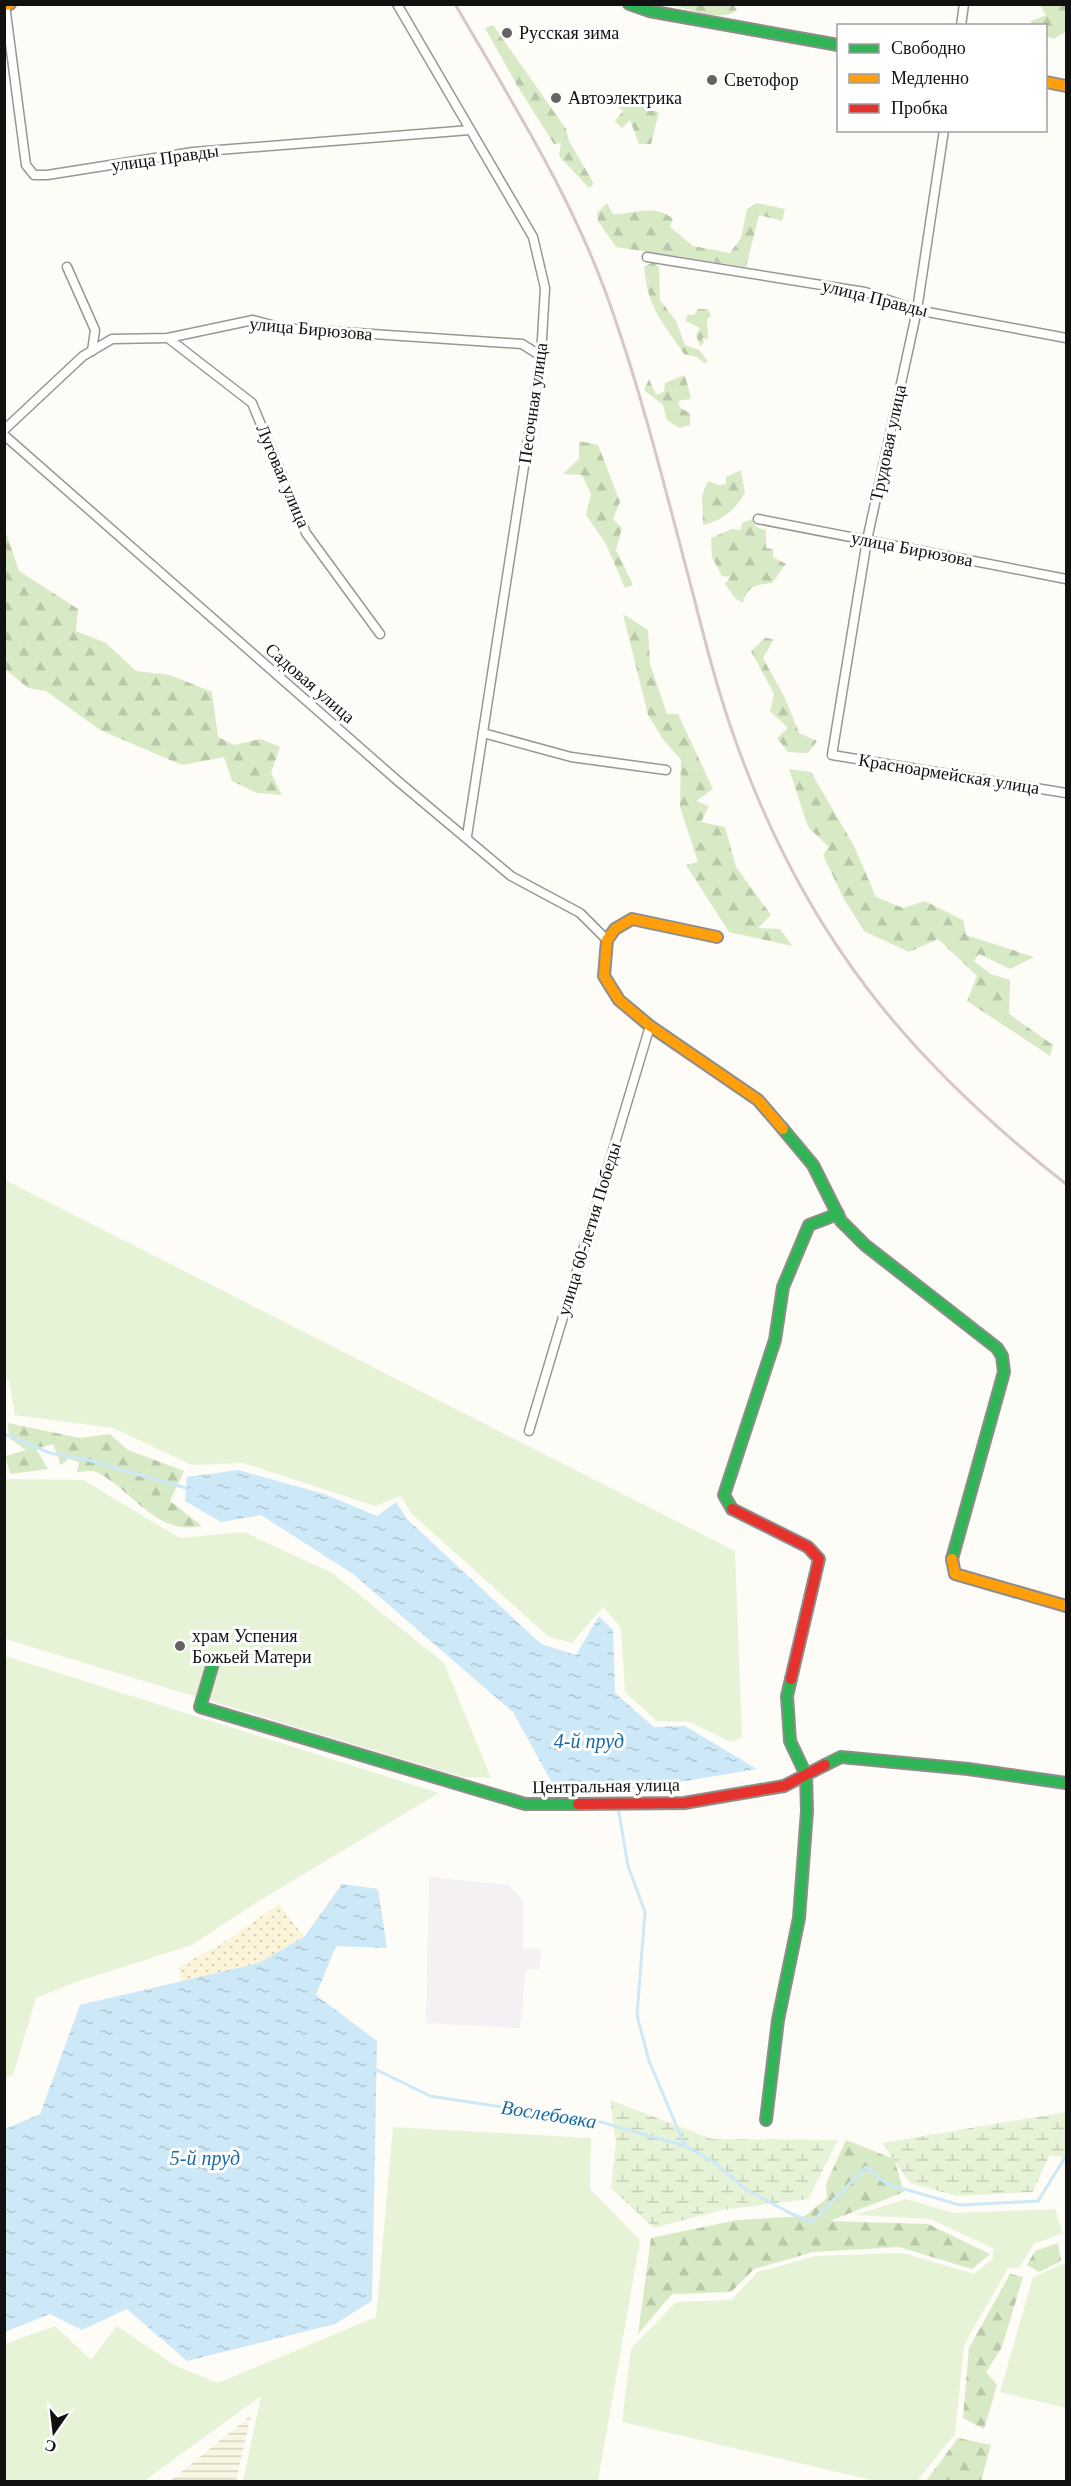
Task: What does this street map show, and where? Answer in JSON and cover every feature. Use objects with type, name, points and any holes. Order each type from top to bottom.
[{"type":"street","points":[[5,5],[10,4]]},
{"type":"street","name":"Песочная улица","points":[[397,4],[533,237],[545,288],[541,357],[468,836]]},
{"type":"street","points":[[628,4],[660,13],[837,45]]},
{"type":"street","points":[[961,24],[964,4]]},
{"type":"street","name":"улица Правды","points":[[5,5],[26,165],[34,175],[47,176],[193,152],[470,130]]},
{"type":"street","points":[[1047,82],[1066,86]]},
{"type":"street","name":"Трудовая улица","points":[[832,755],[867,540],[917,310],[944,132]]},
{"type":"street","name":"улица Правды","points":[[647,257],[700,263],[865,292],[917,310],[1066,338]]},
{"type":"street","points":[[67,267],[95,330],[92,351]]},
{"type":"street","name":"улица Бирюзова","points":[[4,430],[83,356],[112,339],[168,338],[253,320],[283,328],[522,344],[541,357]]},
{"type":"street","name":"Луговая улица","points":[[168,338],[252,403],[306,533],[380,634]]},
{"type":"street","name":"Садовая улица","points":[[4,435],[399,782],[468,836],[511,876],[580,913],[607,940]]},
{"type":"street","name":"улица Бирюзова","points":[[758,519],[1066,579]]},
{"type":"street","points":[[483,733],[571,757],[666,770]]},
{"type":"street","name":"Красноармейская улица","points":[[832,755],[1066,793]]},
{"type":"street","points":[[717,937],[632,919],[615,929],[607,940],[604,976],[619,1000],[650,1026],[758,1100],[813,1166],[841,1221],[865,1245],[997,1348],[1002,1356],[1004,1372],[951,1563],[955,1574],[1066,1606]]},
{"type":"street","name":"улица 60-летия Победы","points":[[529,1431],[650,1026]]},
{"type":"street","points":[[766,2120],[778,2020],[799,1918],[807,1811],[806,1774],[790,1741],[787,1696],[819,1559],[808,1547],[729,1508],[724,1495],[775,1340],[783,1287],[808,1225],[838,1214]]},
{"type":"street","name":"Центральная улица","points":[[214,1660],[200,1707],[525,1804],[684,1803],[784,1786],[841,1757],[968,1769],[1066,1783]]},
{"type":"shaded area","points":[[429,1877],[509,1885],[523,1900],[523,1948],[541,1949],[540,1969],[526,1969],[520,2028],[426,2023]]},
{"type":"shaded area","points":[[251,2415],[236,2481],[170,2481],[195,2461]]},
{"type":"green space","points":[[672,5],[733,5],[737,10],[730,14],[714,15]]},
{"type":"green space","points":[[1040,5],[1066,5],[1066,31],[1054,39],[1047,36],[1047,24],[1031,24],[1031,21],[1046,15]]},
{"type":"green space","points":[[493,25],[566,129],[569,141],[594,184],[589,188],[559,156],[561,143],[554,144],[518,87],[485,28]]},
{"type":"green space","points":[[625,95],[647,109],[659,112],[651,144],[639,144],[630,120],[622,128],[615,121],[623,111],[613,102]]},
{"type":"green space","points":[[607,203],[613,214],[651,211],[666,214],[673,219],[670,227],[693,246],[730,253],[741,238],[747,209],[757,203],[785,209],[782,221],[759,215],[746,267],[616,247],[598,221],[597,213]]},
{"type":"green space","points":[[653,262],[659,267],[660,300],[676,321],[685,345],[699,350],[708,361],[704,363],[697,357],[684,354],[657,314],[649,294],[644,267]]},
{"type":"green space","points":[[698,309],[708,309],[711,316],[707,319],[708,339],[702,338],[704,343],[700,346],[696,335],[700,328],[686,321],[687,315],[694,315]]},
{"type":"green space","points":[[685,375],[691,399],[678,401],[680,408],[690,413],[690,425],[679,428],[667,420],[663,405],[644,390],[649,379],[656,395],[664,392],[665,383]]},
{"type":"green space","points":[[579,441],[598,445],[620,502],[613,519],[622,528],[616,550],[633,585],[625,588],[606,544],[586,515],[591,494],[582,475],[563,474],[579,459]]},
{"type":"green space","points":[[741,470],[745,493],[741,499],[722,517],[703,525],[702,496],[708,481],[719,485],[726,484],[726,477]]},
{"type":"green space","points":[[752,519],[756,527],[766,530],[766,548],[773,549],[773,557],[786,564],[772,583],[750,590],[743,603],[735,598],[725,584],[730,577],[722,576],[712,557],[711,538],[732,529],[741,530],[742,523]]},
{"type":"green space","points":[[7,535],[19,571],[78,609],[76,631],[106,643],[136,671],[170,675],[212,692],[218,737],[234,745],[261,739],[280,747],[271,773],[282,795],[257,793],[232,781],[224,757],[182,765],[100,730],[46,691],[28,688],[5,669],[4,537]]},
{"type":"green space","points":[[623,614],[648,630],[650,664],[667,714],[678,714],[713,789],[696,801],[709,806],[701,822],[725,827],[736,867],[771,915],[758,928],[780,929],[792,946],[729,932],[686,865],[698,862],[680,807],[681,760],[663,739],[648,715]]},
{"type":"green space","points":[[765,638],[774,639],[763,658],[785,698],[799,733],[817,741],[808,753],[788,752],[777,738],[788,728],[770,711],[774,694],[751,651]]},
{"type":"green space","points":[[789,769],[811,772],[854,846],[876,897],[903,908],[925,901],[963,920],[966,935],[1034,957],[1010,969],[979,954],[974,961],[991,974],[1010,980],[1009,1014],[1053,1045],[1050,1056],[967,1001],[977,976],[938,939],[909,952],[864,931],[844,899],[823,855],[829,847],[808,827]]},
{"type":"green space","points":[[5,1180],[735,1551],[742,1737],[731,1742],[690,1722],[657,1721],[625,1692],[621,1628],[603,1607],[572,1643],[549,1637],[412,1514],[401,1496],[375,1506],[243,1463],[192,1465],[113,1428],[15,1415],[9,1381],[4,1376]]},
{"type":"green space","points":[[8,1423],[80,1438],[110,1434],[128,1450],[184,1471],[170,1501],[202,1526],[185,1527],[157,1518],[96,1472],[77,1472],[79,1462],[69,1459],[61,1465],[53,1444],[36,1449],[48,1469],[10,1474],[5,1456],[26,1450],[9,1438]]},
{"type":"green space","points":[[5,1479],[83,1480],[180,1538],[244,1532],[332,1573],[444,1663],[491,1778],[462,1777],[5,1639]]},
{"type":"green space","points":[[5,1656],[439,1793],[254,1904],[192,1945],[79,1981],[36,1998],[13,2075],[5,2078]]},
{"type":"green space","points":[[610,2100],[712,2139],[838,2140],[808,2199],[722,2210],[654,2228],[611,2188],[616,2143]]},
{"type":"green space","points":[[1066,2112],[1066,2157],[1049,2156],[1033,2192],[957,2196],[910,2183],[882,2143]]},
{"type":"green space","points":[[393,2127],[591,2138],[590,2189],[640,2240],[598,2481],[243,2481],[261,2396],[144,2481],[5,2481],[5,2344],[55,2326],[91,2360],[117,2326],[176,2366],[218,2383],[376,2317]]},
{"type":"green space","points":[[846,2140],[894,2159],[904,2192],[830,2221],[928,2224],[990,2254],[972,2269],[899,2247],[813,2252],[754,2269],[731,2292],[672,2294],[638,2334],[651,2238],[737,2220],[805,2216],[827,2198],[826,2184]]},
{"type":"green space","points":[[906,2199],[953,2213],[1055,2209],[1063,2233],[1034,2244],[1019,2268],[1008,2268],[964,2345],[955,2434],[917,2481],[876,2481],[622,2422],[631,2349],[676,2302],[731,2300],[758,2272],[815,2256],[903,2253],[974,2274],[992,2259],[994,2249],[931,2219],[855,2215]]},
{"type":"green space","points":[[1058,2243],[1061,2261],[1039,2272],[1027,2265],[1035,2251]]},
{"type":"green space","points":[[1066,2263],[1066,2408],[1000,2392],[1033,2277]]},
{"type":"green space","points":[[1010,2274],[1023,2277],[1002,2347],[986,2372],[997,2385],[984,2429],[963,2418],[969,2348]]},
{"type":"green space","points":[[958,2438],[991,2445],[981,2481],[926,2481]]},
{"type":"sand","points":[[279,1904],[304,1937],[259,1963],[181,1982],[178,1967],[220,1945]]},
{"type":"water","name":"4-й пруд","points":[[238,1470],[324,1494],[377,1516],[396,1502],[407,1519],[541,1644],[576,1655],[599,1616],[613,1630],[615,1693],[654,1727],[685,1726],[757,1769],[602,1795],[557,1792],[513,1712],[353,1574],[261,1515],[221,1522],[185,1501],[187,1477]]},
{"type":"water","name":"5-й пруд","points":[[342,1884],[378,1889],[387,1948],[336,1946],[316,1995],[377,2041],[372,2301],[335,2324],[187,2361],[127,2309],[82,2330],[50,2314],[5,2332],[5,2129],[40,2114],[80,2005],[259,1963],[304,1937]]},
{"type":"waterway","points":[[4,1434],[50,1453],[88,1460],[186,1488]]},
{"type":"waterway","points":[[618,1807],[628,1866],[645,1912],[637,2015],[649,2061],[685,2146]]},
{"type":"waterway","name":"Вослебовка","points":[[375,2069],[430,2096],[601,2122],[685,2146],[714,2162],[745,2189],[812,2222],[866,2167],[887,2184],[960,2205],[1038,2201],[1066,2156]]},
{"type":"railway","points":[[455,4],[542,155],[581,232],[598,272],[625,348],[646,418],[724,708],[764,814],[795,877],[830,935],[868,990],[911,1041],[958,1090],[1009,1137],[1066,1184]]},
{"type":"traffic: fast","points":[[629,4],[649,11],[837,45]]},
{"type":"traffic: fast","points":[[783,1129],[813,1165],[841,1221],[865,1245],[997,1348],[1002,1356],[1004,1372],[952,1559]]},
{"type":"traffic: fast","points":[[732,1509],[724,1495],[775,1340],[783,1287],[809,1225],[838,1214]]},
{"type":"traffic: fast","points":[[214,1660],[200,1707],[525,1804],[578,1804]]},
{"type":"traffic: fast","points":[[766,2120],[778,2020],[799,1918],[807,1811],[806,1775],[790,1741],[787,1696],[791,1679]]},
{"type":"traffic: fast","points":[[825,1765],[841,1757],[968,1769],[1066,1783]]},
{"type":"traffic: slow","points":[[4,5],[10,4]]},
{"type":"traffic: slow","points":[[1047,82],[1066,86]]},
{"type":"traffic: slow","points":[[717,937],[632,919],[615,929],[607,940],[604,976],[619,1000],[650,1026],[758,1100],[783,1129]]},
{"type":"traffic: slow","points":[[952,1559],[955,1574],[1066,1606]]},
{"type":"traffic: jam","points":[[732,1509],[808,1547],[819,1559],[791,1679]]},
{"type":"traffic: jam","points":[[578,1804],[684,1803],[784,1786],[825,1765]]},
{"type":"place","name":"Русская зима","points":[[507,33]]},
{"type":"place","name":"Светофор","points":[[712,80]]},
{"type":"place","name":"Автоэлектрика","points":[[556,98]]},
{"type":"place","name":"храм Успения Божьей Матери","points":[[180,1646]]}]
